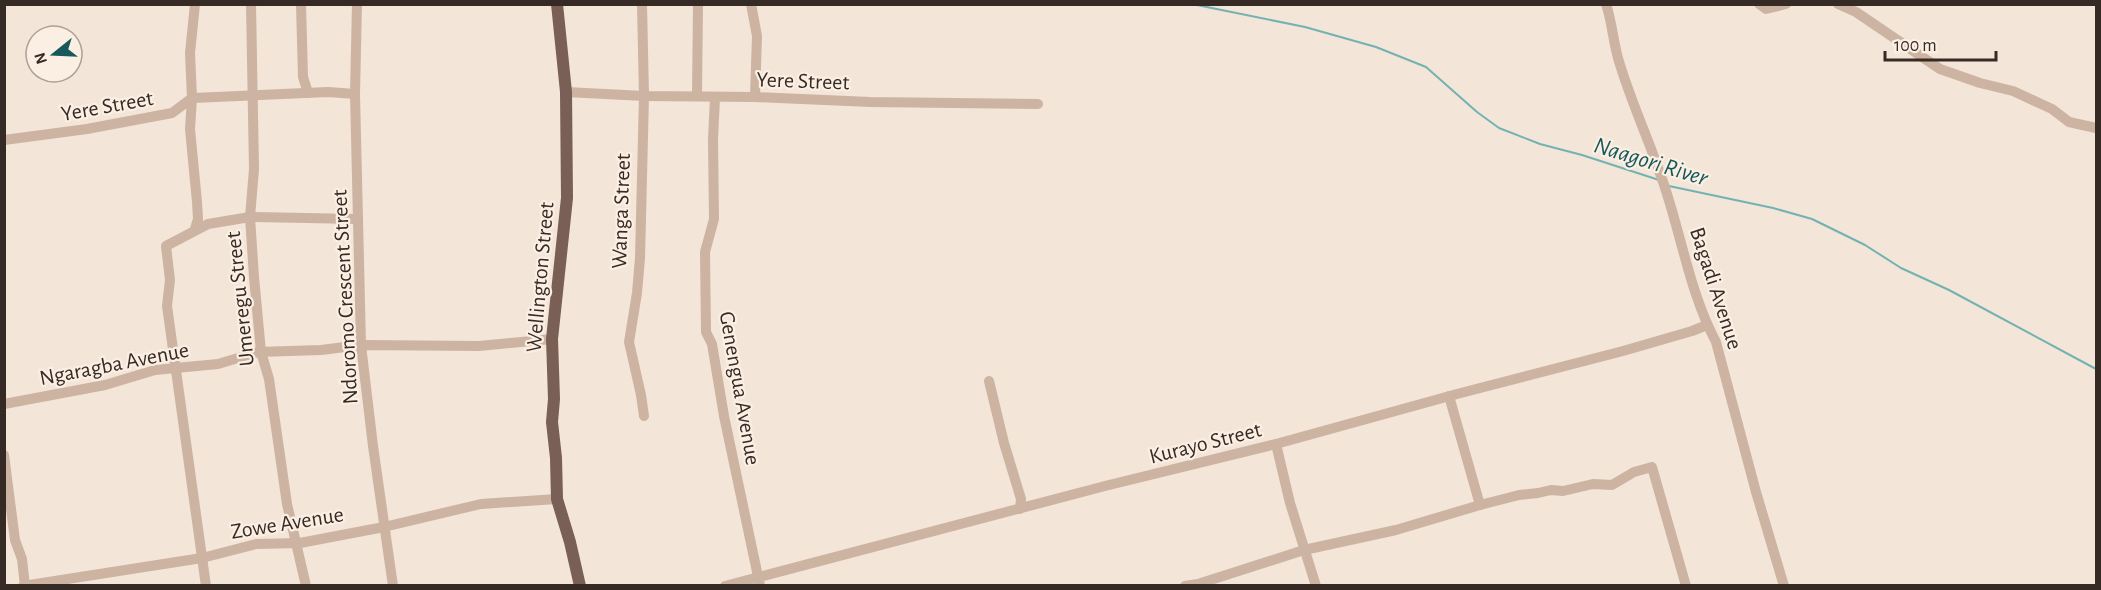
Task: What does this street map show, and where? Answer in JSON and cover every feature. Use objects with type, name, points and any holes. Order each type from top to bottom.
[{"type":"main road","name":"Wellington Street","points":[[556,4],[566,92],[567,198],[552,339],[554,399],[552,422],[557,499],[580,585]]},
{"type":"street","points":[[195,4],[190,53],[192,98],[190,129],[198,202],[198,219],[195,230]]},
{"type":"street","name":"Umeregu Street","points":[[251,4],[254,169],[250,217],[261,352],[269,379],[287,504],[306,585]]},
{"type":"street","points":[[301,4],[303,77],[308,93]]},
{"type":"street","name":"Ndoromo Crescent Street","points":[[357,4],[355,94],[362,345],[393,585]]},
{"type":"street","name":"Wanga Street","points":[[642,4],[644,96],[639,258],[637,293],[629,342],[642,394],[644,416]]},
{"type":"street","points":[[697,96],[698,4]]},
{"type":"street","points":[[751,4],[757,36],[755,97]]},
{"type":"street","name":"Bagadi Avenue","points":[[1606,4],[1618,56],[1670,202],[1684,260],[1707,325],[1716,342],[1756,492],[1784,585]]},
{"type":"street","points":[[1759,4],[1766,9],[1786,4]]},
{"type":"street","points":[[1838,4],[1856,12],[1940,69],[1980,83],[2013,91],[2052,109],[2069,122],[2097,128]]},
{"type":"street","points":[[192,98],[344,92],[355,94]]},
{"type":"street","name":"Yere Street","points":[[566,92],[715,98],[755,97],[1038,105]]},
{"type":"street","name":"Yere Street","points":[[4,140],[87,129],[172,113],[192,98]]},
{"type":"street","name":"Genengua Avenue","points":[[715,98],[714,219],[705,252],[706,332],[712,344],[724,416],[759,581]]},
{"type":"street","points":[[206,585],[167,306],[170,280],[166,246],[208,225],[250,217],[358,219]]},
{"type":"street","name":"Kurayo Street","points":[[725,585],[759,581],[1105,486],[1276,444],[1540,373],[1707,325]]},
{"type":"street","name":"Ngaragba Avenue","points":[[4,404],[105,385],[155,370],[218,364],[258,352],[362,345],[479,346],[552,339]]},
{"type":"street","points":[[989,381],[1021,499],[1020,509]]},
{"type":"street","points":[[1449,396],[1480,505]]},
{"type":"street","points":[[1276,444],[1290,503],[1316,585]]},
{"type":"street","points":[[4,455],[7,488],[15,540],[22,559],[24,585]]},
{"type":"street","points":[[1185,585],[1198,584],[1304,550],[1396,530],[1520,495],[1551,490],[1563,491],[1593,484],[1612,485],[1634,472],[1652,467],[1686,585]]},
{"type":"street","name":"Zowe Avenue","points":[[24,585],[202,558],[256,544],[297,543],[384,527],[482,504],[557,499]]},
{"type":"waterway","name":"Naagori River","points":[[1192,4],[1305,27],[1376,47],[1426,67],[1477,112],[1499,128],[1540,144],[1659,180]]},
{"type":"waterway","name":"Naagori River","points":[[1669,186],[1773,208],[1812,219],[2096,369]]}]
